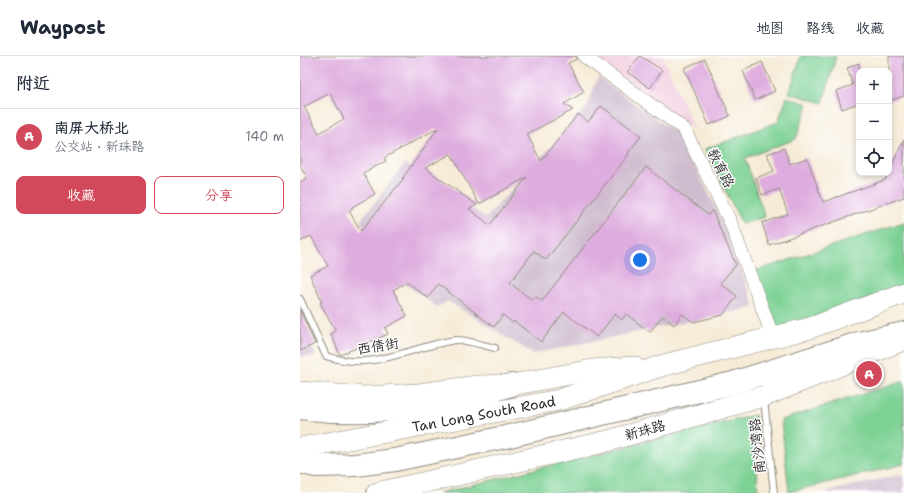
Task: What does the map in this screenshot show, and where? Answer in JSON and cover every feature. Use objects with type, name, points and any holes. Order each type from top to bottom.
[{"type":"highway","points":[[300,408],[375,412],[410,409],[476,396],[511,385],[592,370],[664,365],[810,328],[904,293]]},
{"type":"highway","points":[[300,462],[316,466],[355,465],[395,460],[504,437],[733,383],[859,343],[904,333]]},
{"type":"highway","name":"新珠路","points":[[377,493],[604,442],[764,396],[904,339]]},
{"type":"highway","name":"Tan Long South Road","points":[[300,448],[559,400],[664,365]]},
{"type":"highway","points":[[300,392],[364,397],[419,394],[478,386],[511,385]]},
{"type":"street","name":"教育路","points":[[584,56],[684,129],[730,221],[773,337]]},
{"type":"lane","name":"西倩街","points":[[300,299],[326,356],[334,359],[355,363],[390,358],[457,340],[495,348]]},
{"type":"lane","name":"南沙湾路","points":[[764,396],[774,493]]},
{"type":"shaded area","points":[[594,56],[663,56],[694,130]]},
{"type":"shaded area","points":[[598,77],[679,135],[723,222],[755,307],[533,354],[448,301],[437,307],[399,280],[360,221],[405,163],[486,218],[587,107]]},
{"type":"shaded area","points":[[300,320],[316,356],[300,357]]},
{"type":"shaded area","points":[[904,474],[904,493],[821,493]]},
{"type":"green space","points":[[801,56],[836,56],[823,103],[789,93]]},
{"type":"green space","points":[[787,97],[808,104],[796,139],[745,158],[765,217],[742,224],[705,149],[778,122]]},
{"type":"green space","points":[[904,222],[904,287],[777,331],[756,271]]},
{"type":"green space","points":[[904,381],[904,464],[789,492],[781,420]]},
{"type":"green space","points":[[755,415],[758,493],[439,493]]},
{"type":"building","points":[[300,56],[576,56],[577,59],[568,63],[584,92],[564,104],[573,110],[527,134],[541,161],[578,114],[588,122],[601,106],[641,136],[628,153],[629,154],[546,260],[534,251],[510,283],[532,300],[535,296],[542,301],[646,167],[708,215],[712,210],[736,265],[720,283],[737,296],[723,315],[693,322],[682,314],[674,325],[662,316],[650,332],[626,314],[622,320],[615,314],[597,337],[564,312],[541,342],[514,321],[513,323],[503,315],[494,327],[438,284],[428,298],[407,282],[393,290],[407,316],[385,328],[388,334],[340,355],[331,334],[336,331],[320,303],[322,302],[310,275],[328,266],[311,236],[300,242],[300,182],[307,178],[300,165]],"holes":[[[330,93],[344,119],[319,133],[304,107]],[[438,128],[402,179],[404,178],[361,231],[349,211],[352,207],[375,194],[363,173],[386,161],[384,158]],[[451,154],[479,204],[527,177],[490,225],[469,209],[477,205],[425,168]]]},
{"type":"building","points":[[640,56],[662,70],[650,88],[627,72]]},
{"type":"building","points":[[889,56],[904,56],[904,96],[892,100],[892,68],[889,68]]},
{"type":"building","points":[[705,59],[730,116],[709,125],[684,68]]},
{"type":"building","points":[[762,62],[775,91],[755,100],[743,71]]},
{"type":"building","points":[[859,63],[859,68],[856,68],[856,104],[842,109],[836,91],[853,85],[847,68]]},
{"type":"building","points":[[904,139],[904,197],[769,245],[762,223],[788,214],[779,189],[762,195],[756,178],[774,171],[767,154],[784,148],[790,164],[807,158],[823,202],[885,180],[887,176],[892,176],[892,165]]},
{"type":"building","points":[[300,310],[315,344],[300,351]]},
{"type":"place","name":"南屏大桥北","points":[[869,374]]}]
